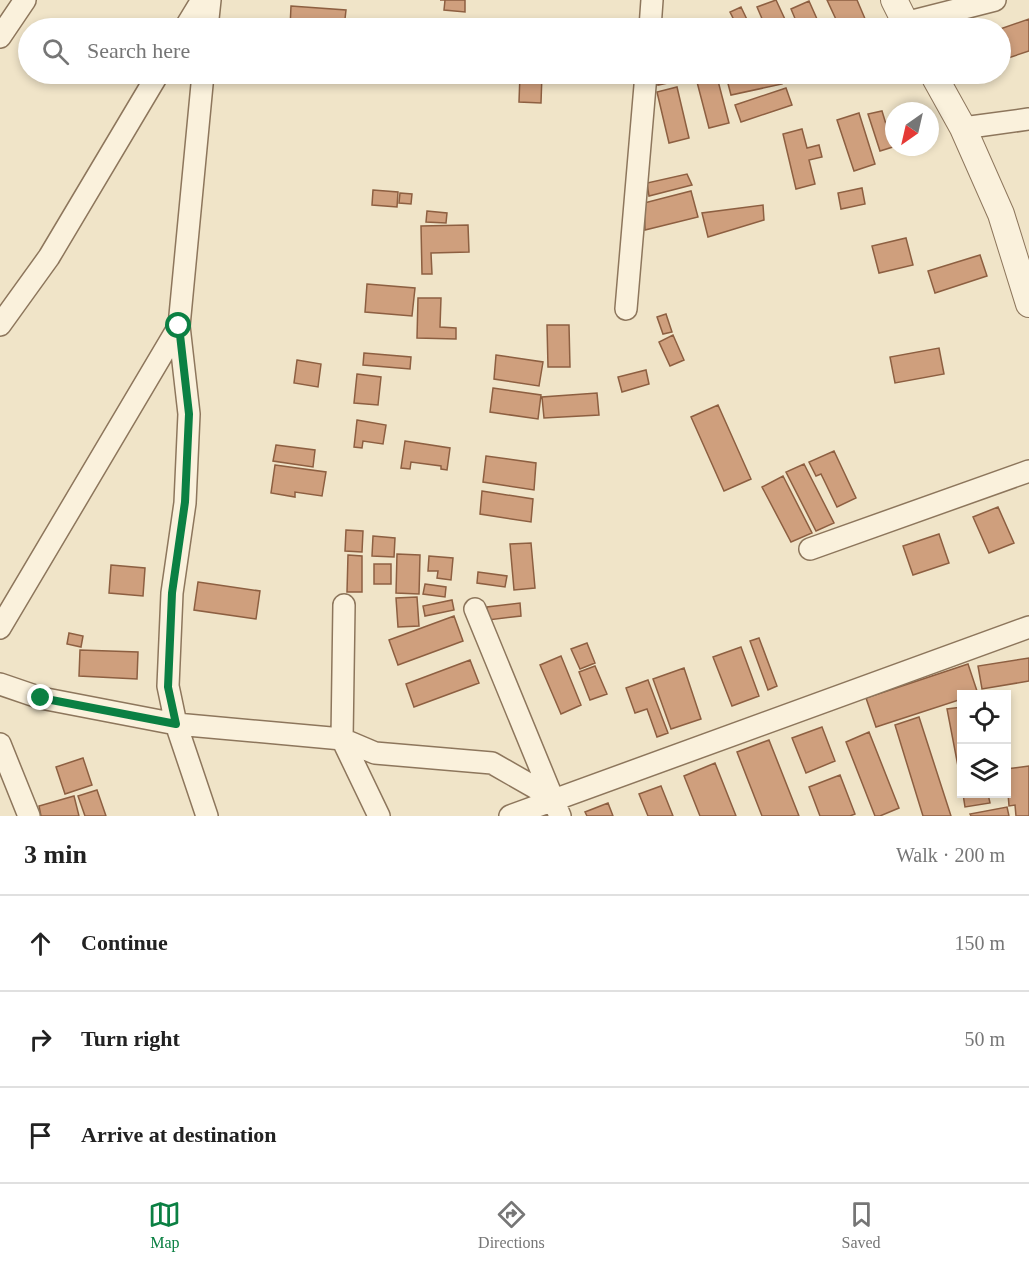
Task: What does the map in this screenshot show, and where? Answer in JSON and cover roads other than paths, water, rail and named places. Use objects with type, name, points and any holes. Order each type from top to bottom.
[{"type":"street","points":[[0,37],[25,0]]},
{"type":"street","points":[[191,18],[202,0]]},
{"type":"street","points":[[208,18],[210,0]]},
{"type":"street","points":[[651,18],[652,0]]},
{"type":"street","points":[[894,0],[903,18]]},
{"type":"street","points":[[934,18],[995,0]]},
{"type":"street","points":[[0,325],[49,257],[152,84]]},
{"type":"street","points":[[202,84],[179,326],[189,414],[185,502],[172,593],[168,687],[176,724],[207,816]]},
{"type":"street","points":[[626,309],[645,84]]},
{"type":"street","points":[[939,84],[963,128],[1001,214],[1029,304]]},
{"type":"street","points":[[963,128],[1029,119]]},
{"type":"street","points":[[0,628],[179,326]]},
{"type":"street","points":[[810,549],[1029,471]]},
{"type":"street","points":[[345,605],[342,739],[379,816]]},
{"type":"street","points":[[475,609],[557,808]]},
{"type":"street","points":[[510,816],[557,808],[1029,627]]},
{"type":"street","points":[[0,684],[51,700],[176,724],[342,739],[375,753],[492,764],[557,808]]},
{"type":"street","points":[[0,744],[29,816]]}]
